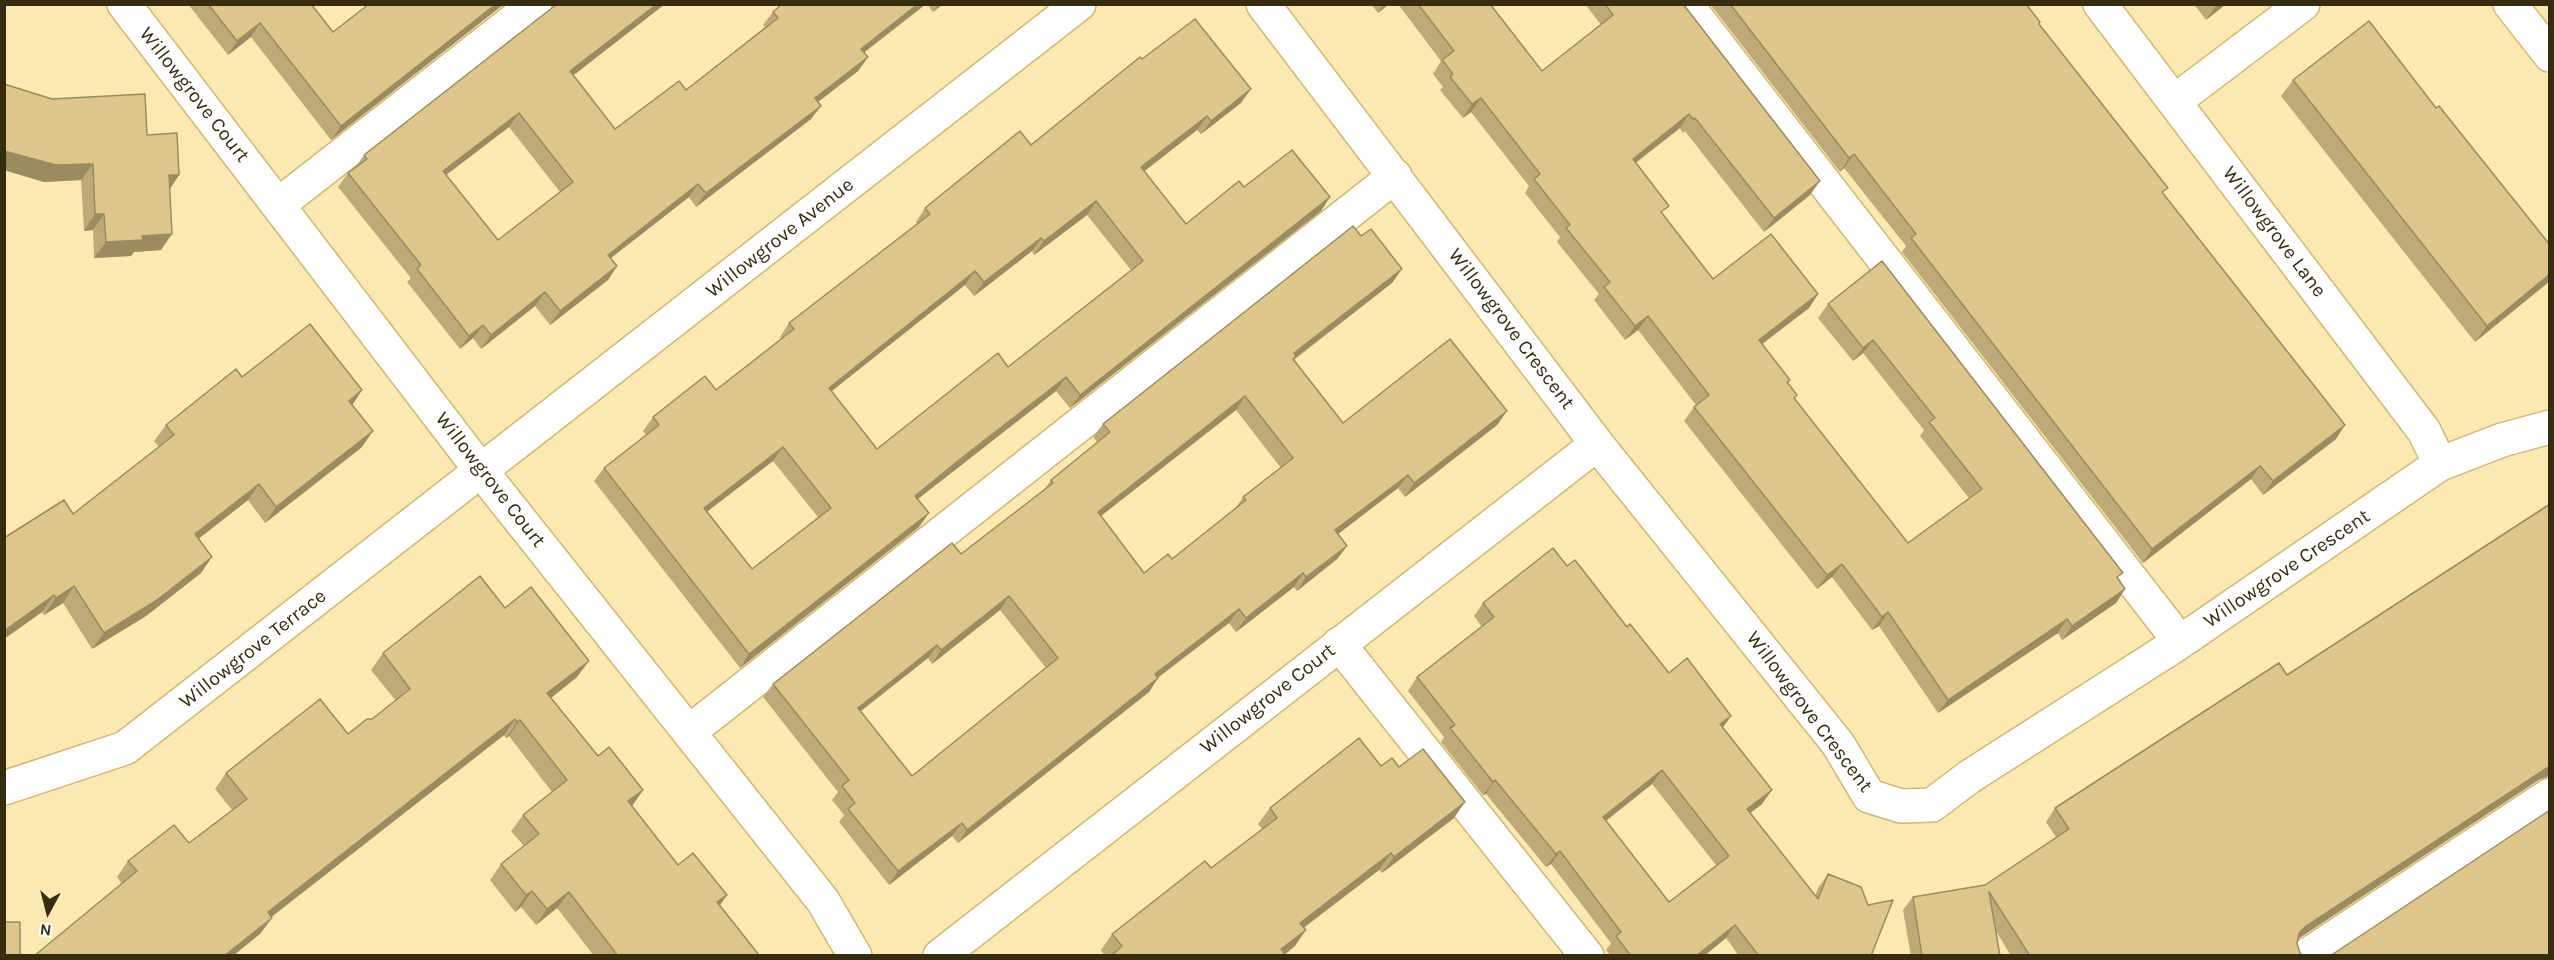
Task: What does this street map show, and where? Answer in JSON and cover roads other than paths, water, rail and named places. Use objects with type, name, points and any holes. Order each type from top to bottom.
[{"type":"street","name":"Willowgrove Court","points":[[124,4],[482,472],[823,901],[855,956]]},
{"type":"street","points":[[278,205],[535,4]]},
{"type":"street","name":"Willowgrove Avenue","points":[[482,472],[1078,4]]},
{"type":"street","name":"Willowgrove Crescent","points":[[1263,4],[1597,444],[1838,744],[1869,796],[1901,806],[1932,805],[1969,777],[2180,642],[2440,464],[2502,440],[2550,427]]},
{"type":"street","points":[[1686,4],[2180,642]]},
{"type":"street","name":"Willowgrove Lane","points":[[2100,4],[2424,431],[2440,464]]},
{"type":"street","points":[[2175,101],[2303,4]]},
{"type":"street","points":[[2510,4],[2550,55]]},
{"type":"street","points":[[689,732],[1395,176]]},
{"type":"street","name":"Willowgrove Court","points":[[940,956],[1597,444]]},
{"type":"street","name":"Willowgrove Terrace","points":[[4,788],[125,748],[482,472]]},
{"type":"street","points":[[1339,644],[1587,956]]},
{"type":"street","points":[[2306,956],[2550,795]]}]
